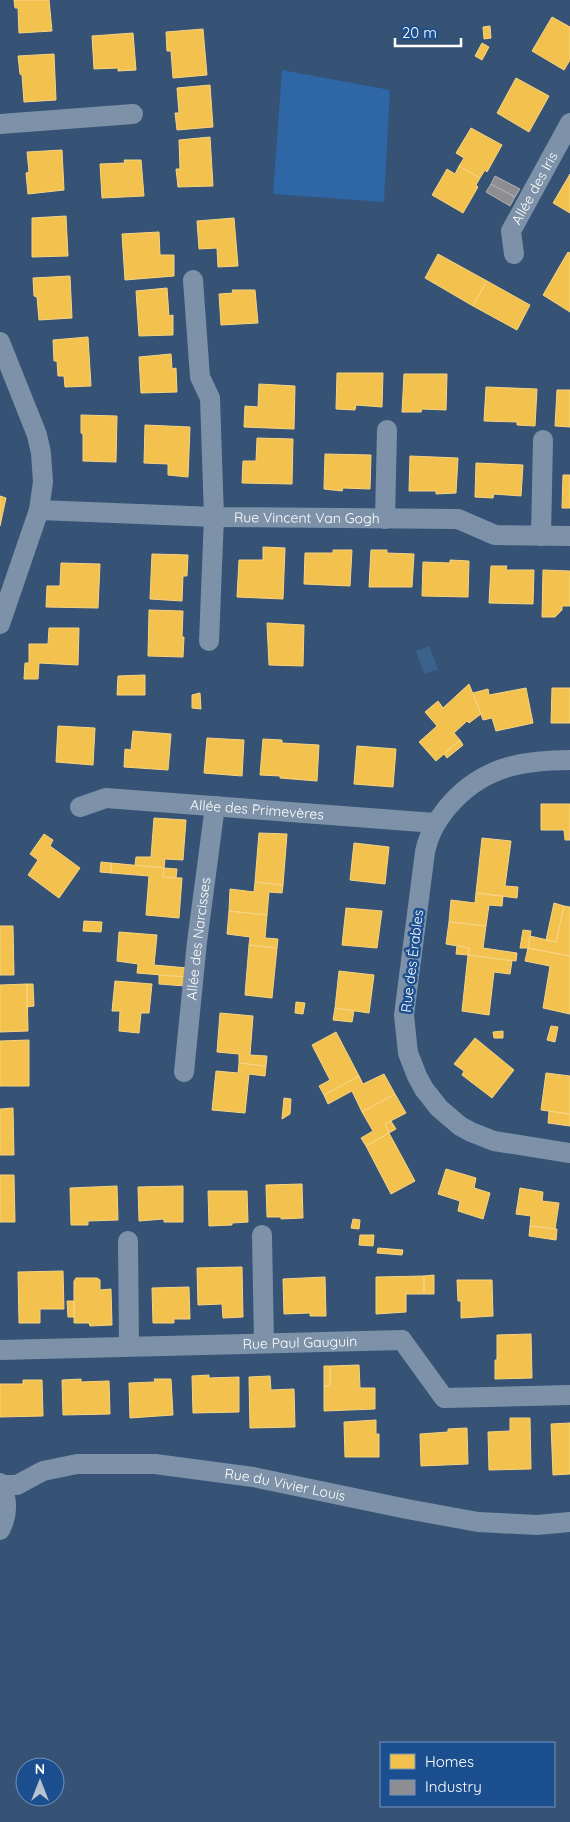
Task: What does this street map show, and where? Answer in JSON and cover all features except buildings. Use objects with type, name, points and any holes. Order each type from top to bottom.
[{"type":"street","points":[[0,124],[134,114]]},
{"type":"street","name":"Allée des Iris","points":[[514,254],[511,231],[570,123]]},
{"type":"street","points":[[194,280],[200,377],[210,398],[214,517],[209,641]]},
{"type":"street","points":[[0,342],[35,430],[41,453],[43,482],[39,510],[0,624]]},
{"type":"street","points":[[385,519],[387,430]]},
{"type":"street","points":[[541,536],[543,440]]},
{"type":"street","name":"Rue Vincent Van Gogh","points":[[39,510],[214,517],[458,520],[495,536],[570,536]]},
{"type":"street","name":"Rue des Érables","points":[[570,760],[541,760],[493,772],[477,780],[464,790],[435,823],[426,852],[404,1016],[406,1040],[417,1076],[439,1108],[460,1126],[494,1141],[570,1153]]},
{"type":"street","name":"Allée des Primevères","points":[[80,807],[106,798],[435,823]]},
{"type":"street","name":"Allée des Narcisses","points":[[184,1072],[197,942],[215,806]]},
{"type":"street","points":[[262,1235],[264,1343]]},
{"type":"street","points":[[128,1241],[129,1346]]},
{"type":"street","name":"Rue Paul Gauguin","points":[[0,1350],[402,1340],[444,1398],[570,1395]]},
{"type":"street","name":"Rue du Vivier Louis","points":[[1,1484],[17,1486],[43,1471],[77,1464],[154,1464],[244,1475],[415,1511],[478,1522],[537,1525],[570,1522]]},
{"type":"street","points":[[0,1530],[7,1510],[6,1497],[1,1484]]},
{"type":"shaded area","points":[[282,70],[390,90],[384,202],[273,194]]},
{"type":"shaded area","points":[[429,646],[438,669],[424,674],[416,651]]}]
